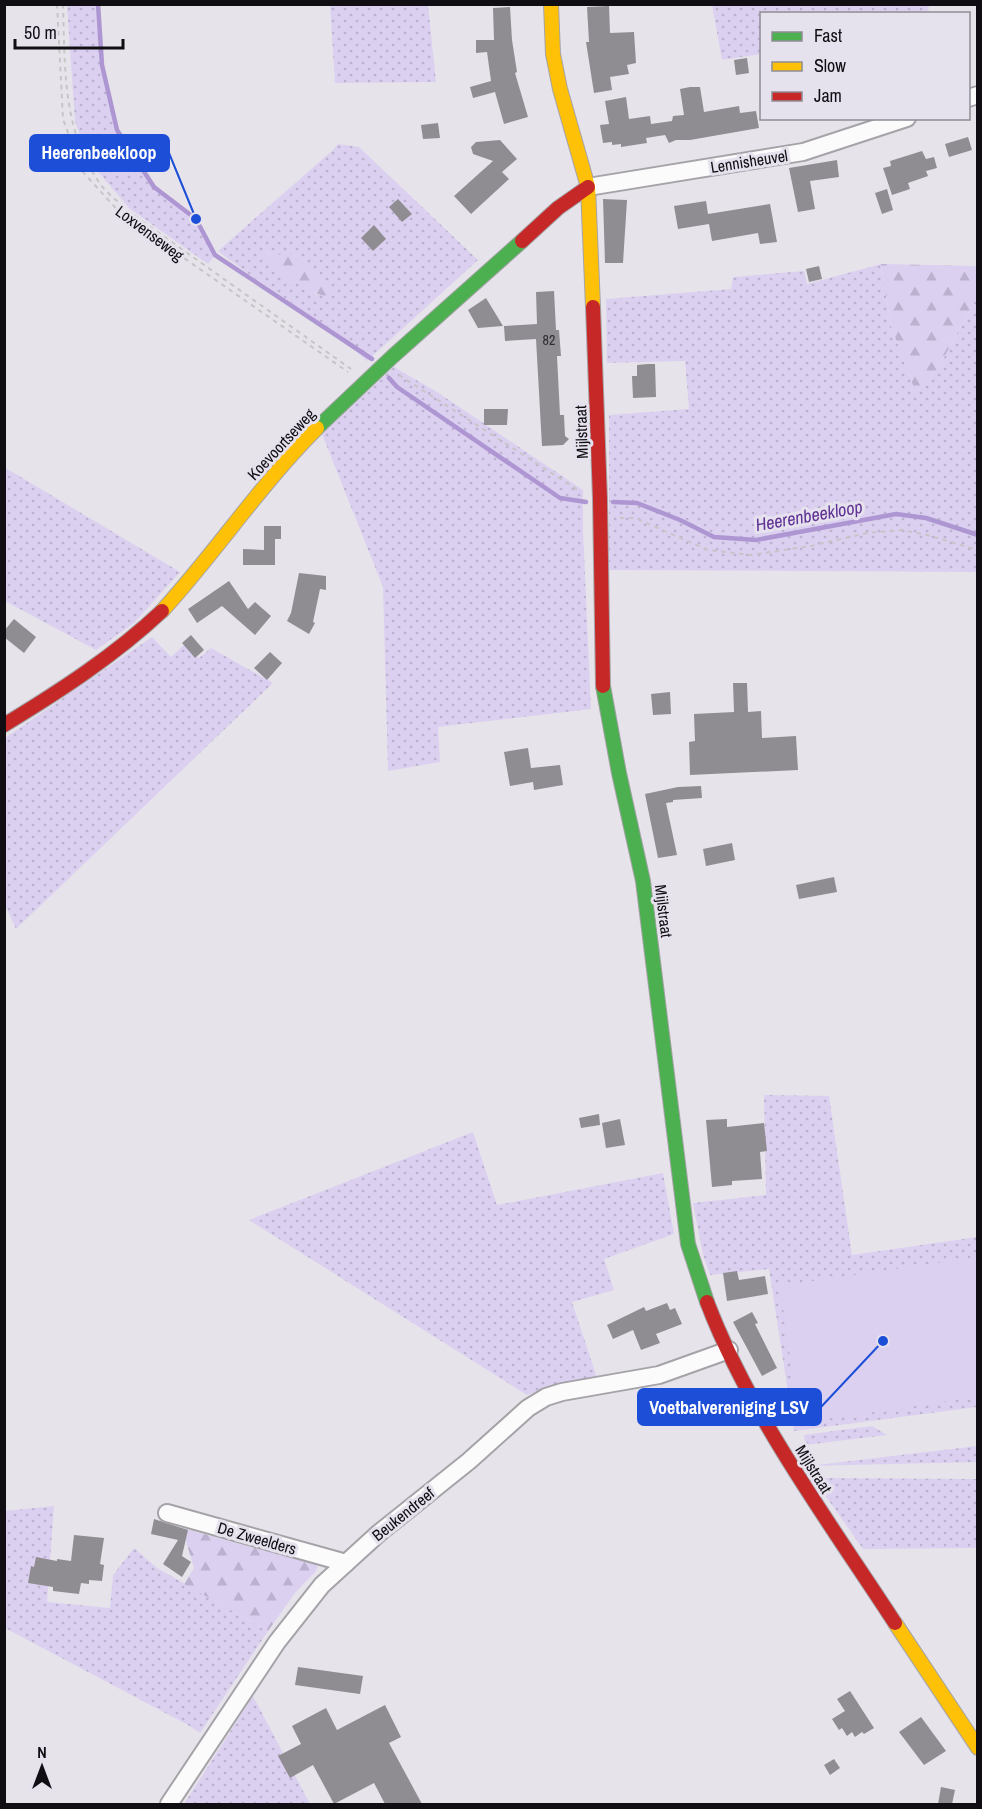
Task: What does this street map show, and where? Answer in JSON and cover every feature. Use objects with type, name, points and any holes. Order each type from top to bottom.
[{"type":"street","name":"Mijlstraat","points":[[551,4],[553,54],[560,89],[588,187],[600,499],[603,686],[643,881],[688,1244],[696,1274],[711,1313],[786,1455],[978,1748]]},
{"type":"street","name":"Lennisheuvel","points":[[588,187],[803,152],[901,120]]},
{"type":"street","name":"Koevoortseweg","points":[[4,725],[95,666],[151,621],[201,565],[279,468],[367,381],[558,208],[588,187]]},
{"type":"street","name":"Beukendreef","points":[[169,1804],[277,1642],[322,1585],[379,1533],[469,1461],[528,1408],[546,1397],[562,1392],[659,1375],[729,1350]]},
{"type":"street","name":"De Zweelders","points":[[167,1513],[346,1563]]},
{"type":"path","name":"Loxvenseweg","points":[[57,4],[63,119],[82,171],[122,215],[367,381]]},
{"type":"path","name":"Loxvenseweg","points":[[63,4],[65,86],[80,148],[99,183],[128,211],[367,381]]},
{"type":"path","points":[[385,365],[591,498],[600,499]]},
{"type":"path","points":[[600,519],[635,518],[708,550],[752,555],[811,546],[867,533],[902,530],[978,550]]},
{"type":"green space","points":[[712,4],[929,5],[928,12],[760,12],[760,54],[722,60]]},
{"type":"green space","points":[[67,5],[98,5],[102,65],[117,130],[154,187],[196,219],[215,255],[208,264],[130,209],[94,167],[75,121]]},
{"type":"green space","points":[[330,5],[428,5],[436,82],[335,83]]},
{"type":"green space","points":[[338,144],[359,147],[478,260],[367,361],[332,330],[218,251]],"holes":[[[265,252],[276,257],[303,259],[330,292],[318,295],[299,283]]]},
{"type":"green space","points":[[264,252],[274,255],[295,255],[307,262],[330,292],[328,296],[313,292],[281,274],[259,256]]},
{"type":"green space","points":[[881,264],[891,326],[916,392],[937,370],[977,297],[977,572],[609,570],[609,415],[689,409],[685,361],[607,363],[606,299],[731,289],[733,277],[804,271],[807,284]]},
{"type":"green space","points":[[881,264],[977,266],[977,297],[937,370],[916,393],[891,326]]},
{"type":"green space","points":[[394,367],[437,392],[583,490],[591,709],[438,727],[440,762],[388,771],[383,587],[322,434]]},
{"type":"green space","points":[[4,467],[180,572],[134,623],[96,650],[5,601]]},
{"type":"green space","points":[[152,637],[171,657],[184,645],[199,658],[211,648],[273,683],[16,929],[5,905],[5,738]]},
{"type":"green space","points":[[764,1095],[829,1096],[852,1255],[977,1237],[977,1407],[794,1431],[769,1269],[710,1275],[703,1255],[693,1203],[766,1195]]},
{"type":"green space","points":[[473,1132],[497,1205],[663,1173],[674,1234],[604,1259],[614,1290],[572,1302],[597,1378],[548,1387],[527,1395],[249,1220]]},
{"type":"green space","points":[[977,1257],[977,1397],[799,1423],[780,1286]]},
{"type":"green space","points":[[872,1426],[887,1435],[805,1445],[804,1435]]},
{"type":"green space","points":[[977,1446],[977,1462],[808,1466]]},
{"type":"green space","points":[[813,1478],[977,1479],[977,1548],[863,1549]]},
{"type":"green space","points":[[54,1506],[47,1602],[110,1608],[113,1575],[134,1548],[157,1568],[268,1631],[200,1733],[5,1628],[4,1511]]},
{"type":"green space","points":[[182,1528],[318,1565],[316,1571],[295,1593],[268,1631],[184,1584],[194,1568]]},
{"type":"green space","points":[[253,1696],[310,1804],[184,1804]]},
{"type":"building","points":[[609,6],[610,33],[634,32],[636,63],[627,65],[629,74],[610,77],[612,90],[594,93],[586,42],[589,42],[587,7]]},
{"type":"building","points":[[510,7],[517,72],[515,73],[528,117],[504,124],[495,92],[473,98],[470,87],[491,81],[487,52],[476,53],[476,40],[494,40],[493,8]]},
{"type":"building","points":[[747,58],[749,73],[736,75],[734,60]]},
{"type":"building","points":[[700,87],[704,112],[739,106],[740,113],[756,111],[759,128],[690,140],[676,140],[669,143],[665,135],[646,138],[647,143],[621,147],[621,144],[612,145],[612,142],[603,143],[600,125],[609,124],[605,101],[626,97],[629,119],[650,116],[651,124],[672,121],[673,116],[684,115],[680,89]]},
{"type":"building","points":[[438,123],[440,138],[423,139],[421,125]]},
{"type":"building","points":[[968,137],[972,150],[949,157],[945,144]]},
{"type":"building","points":[[500,140],[517,159],[502,172],[509,179],[471,214],[454,196],[493,161],[473,154],[471,147],[476,142]]},
{"type":"building","points":[[922,151],[926,159],[934,157],[937,168],[926,171],[928,176],[908,183],[910,189],[892,195],[883,168],[891,166],[890,161]]},
{"type":"building","points":[[837,160],[839,177],[810,181],[815,209],[798,212],[789,168]]},
{"type":"building","points":[[887,189],[893,210],[882,214],[875,193]]},
{"type":"building","points":[[398,199],[412,214],[402,222],[389,207]]},
{"type":"building","points":[[603,199],[627,200],[623,263],[605,263]]},
{"type":"building","points":[[706,201],[708,214],[770,204],[777,242],[760,244],[758,233],[712,241],[709,224],[678,229],[674,206]]},
{"type":"building","points":[[374,225],[386,239],[373,251],[361,238]]},
{"type":"building","points":[[819,266],[822,279],[809,282],[806,269]]},
{"type":"building","points":[[554,291],[556,330],[559,330],[561,356],[557,356],[560,415],[564,415],[565,436],[569,439],[563,445],[542,446],[536,339],[505,341],[504,326],[537,324],[536,292]]},
{"type":"building","points":[[486,298],[503,326],[478,328],[468,310]]},
{"type":"building","points":[[655,364],[656,397],[633,398],[632,376],[637,376],[637,365]]},
{"type":"building","points":[[484,409],[508,409],[507,425],[484,425]]},
{"type":"building","points":[[264,526],[281,526],[281,539],[275,539],[275,565],[243,565],[243,549],[264,550]]},
{"type":"building","points":[[299,573],[326,576],[326,590],[320,589],[313,622],[315,623],[309,634],[287,621],[291,613]]},
{"type":"building","points":[[229,581],[248,609],[255,602],[271,616],[255,635],[222,606],[197,623],[188,609]]},
{"type":"building","points":[[14,619],[36,637],[24,653],[4,637],[4,631]]},
{"type":"building","points":[[191,635],[204,650],[195,658],[182,643]]},
{"type":"building","points":[[270,652],[282,663],[267,680],[254,668]]},
{"type":"building","points":[[733,683],[747,683],[748,712],[761,711],[762,738],[796,736],[798,770],[690,775],[689,742],[695,741],[694,714],[734,712]]},
{"type":"building","points":[[670,692],[671,714],[653,715],[651,694]]},
{"type":"building","points":[[528,748],[531,768],[560,765],[563,785],[534,790],[533,782],[510,786],[504,752]]},
{"type":"building","points":[[701,786],[702,798],[673,800],[673,802],[666,803],[677,855],[658,858],[645,794],[678,787]]},
{"type":"building","points":[[732,843],[735,860],[706,866],[703,849]]},
{"type":"building","points":[[834,877],[837,892],[799,899],[796,885]]},
{"type":"building","points":[[599,1114],[600,1125],[581,1128],[579,1118]]},
{"type":"building","points":[[620,1119],[625,1145],[606,1148],[602,1123]]},
{"type":"building","points":[[727,1119],[727,1127],[764,1123],[767,1151],[760,1152],[762,1179],[732,1181],[732,1185],[712,1187],[706,1120]]},
{"type":"building","points":[[737,1271],[739,1280],[765,1276],[768,1294],[727,1301],[723,1273]]},
{"type":"building","points":[[667,1303],[670,1310],[675,1308],[682,1324],[656,1334],[660,1343],[641,1350],[633,1330],[613,1339],[607,1325],[644,1307],[646,1311]]},
{"type":"building","points":[[752,1312],[758,1323],[755,1324],[777,1368],[762,1376],[733,1322]]},
{"type":"building","points":[[154,1519],[188,1530],[182,1556],[191,1562],[182,1577],[163,1564],[178,1540],[151,1534]]},
{"type":"building","points":[[74,1535],[104,1538],[100,1564],[104,1565],[102,1581],[89,1580],[89,1584],[81,1583],[79,1594],[53,1591],[53,1587],[28,1583],[31,1566],[34,1567],[36,1557],[71,1561]]},
{"type":"building","points":[[298,1667],[363,1676],[360,1694],[295,1685]]},
{"type":"building","points":[[850,1691],[874,1728],[855,1737],[852,1732],[847,1736],[842,1728],[839,1730],[832,1719],[845,1711],[837,1699]]},
{"type":"building","points":[[385,1705],[401,1737],[389,1743],[422,1804],[385,1804],[374,1783],[334,1804],[313,1765],[290,1778],[278,1756],[301,1744],[292,1726],[326,1708],[337,1730]]},
{"type":"building","points":[[921,1717],[946,1751],[924,1765],[899,1732]]},
{"type":"building","points":[[834,1759],[840,1768],[830,1775],[824,1765]]},
{"type":"building","points":[[941,1787],[955,1790],[952,1804],[938,1804]]},
{"type":"waterway","name":"Heerenbeekloop","points":[[98,4],[102,65],[117,130],[154,187],[196,219],[215,255],[372,359]]},
{"type":"waterway","name":"Heerenbeekloop","points":[[389,378],[397,387],[560,498],[586,502]]},
{"type":"waterway","name":"Heerenbeekloop","points":[[613,502],[637,503],[680,520],[714,537],[756,540],[896,514],[926,518],[978,535]]},
{"type":"traffic: fast","points":[[317,428],[392,357],[522,241]]},
{"type":"traffic: fast","points":[[603,686],[619,773],[643,881],[688,1244],[707,1302]]},
{"type":"traffic: slow","points":[[551,4],[553,54],[560,89],[588,187],[593,307]]},
{"type":"traffic: slow","points":[[162,611],[276,472],[317,428]]},
{"type":"traffic: slow","points":[[895,1623],[978,1748]]},
{"type":"traffic: jam","points":[[522,241],[558,208],[588,187]]},
{"type":"traffic: jam","points":[[593,307],[600,499],[603,686]]},
{"type":"traffic: jam","points":[[4,725],[86,672],[162,611]]},
{"type":"traffic: jam","points":[[707,1302],[725,1345],[768,1427],[895,1623]]},
{"type":"place","name":"Heerenbeekloop","points":[[196,219]]},
{"type":"place","name":"Voetbalvereniging LSV","points":[[883,1341]]}]
